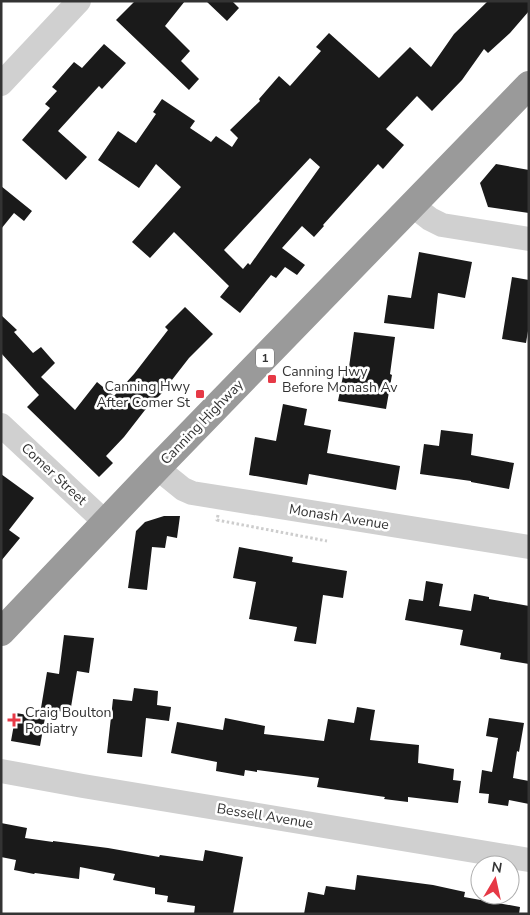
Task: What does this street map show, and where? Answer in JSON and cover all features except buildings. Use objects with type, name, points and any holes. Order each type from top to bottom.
[{"type":"highway","name":"Canning Highway","points":[[1,632],[157,468],[529,85]]},
{"type":"street","points":[[1,84],[79,1]]},
{"type":"street","points":[[412,205],[442,226],[529,239]]},
{"type":"street","name":"Comer Street","points":[[1,425],[106,523]]},
{"type":"street","name":"Monash Avenue","points":[[157,468],[183,489],[192,493],[529,547]]},
{"type":"street","name":"Bessell Avenue","points":[[1,771],[529,860]]},
{"type":"place","name":"Canning Hwy Before Monash Av","points":[[272,379]]},
{"type":"place","name":"Canning Hwy After Comer St","points":[[200,394]]},
{"type":"place","name":"Craig Boulton Podiatry","points":[[14,720]]}]
